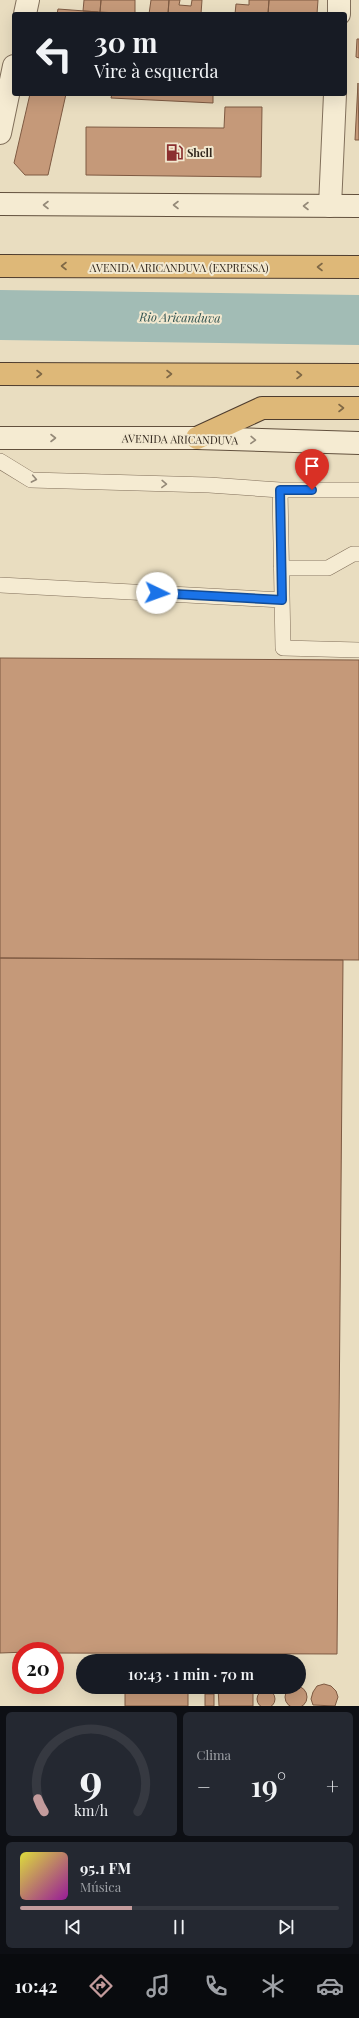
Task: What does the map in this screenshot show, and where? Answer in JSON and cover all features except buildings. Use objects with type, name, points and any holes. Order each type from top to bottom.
[{"type":"highway","name":"AVENIDA ARICANDUVA (EXPRESSA)","points":[[0,266],[359,267]]},
{"type":"highway","points":[[0,374],[359,375]]},
{"type":"highway","points":[[197,438],[262,408],[359,408]]},
{"type":"main road","points":[[25,12],[28,0]]},
{"type":"main road","points":[[339,0],[339,12]]},
{"type":"main road","points":[[0,133],[12,76]]},
{"type":"main road","points":[[330,206],[335,96]]},
{"type":"main road","points":[[0,204],[359,206]]},
{"type":"main road","name":"AVENIDA ARICANDUVA","points":[[0,438],[197,438],[359,443]]},
{"type":"lane","points":[[0,461],[31,480],[209,485],[280,490],[359,490]]},
{"type":"lane","points":[[280,490],[280,568],[283,648],[359,650]]},
{"type":"lane","points":[[280,568],[328,568],[353,554],[359,554]]},
{"type":"lane","points":[[0,585],[282,600]]},
{"type":"waterway","name":"Rio Aricanduva","points":[[0,315],[359,320]]},
{"type":"place","name":"Shell","points":[[174,152]]},
{"type":"route","points":[[157,593],[282,600],[280,568],[280,490],[312,490]]}]
